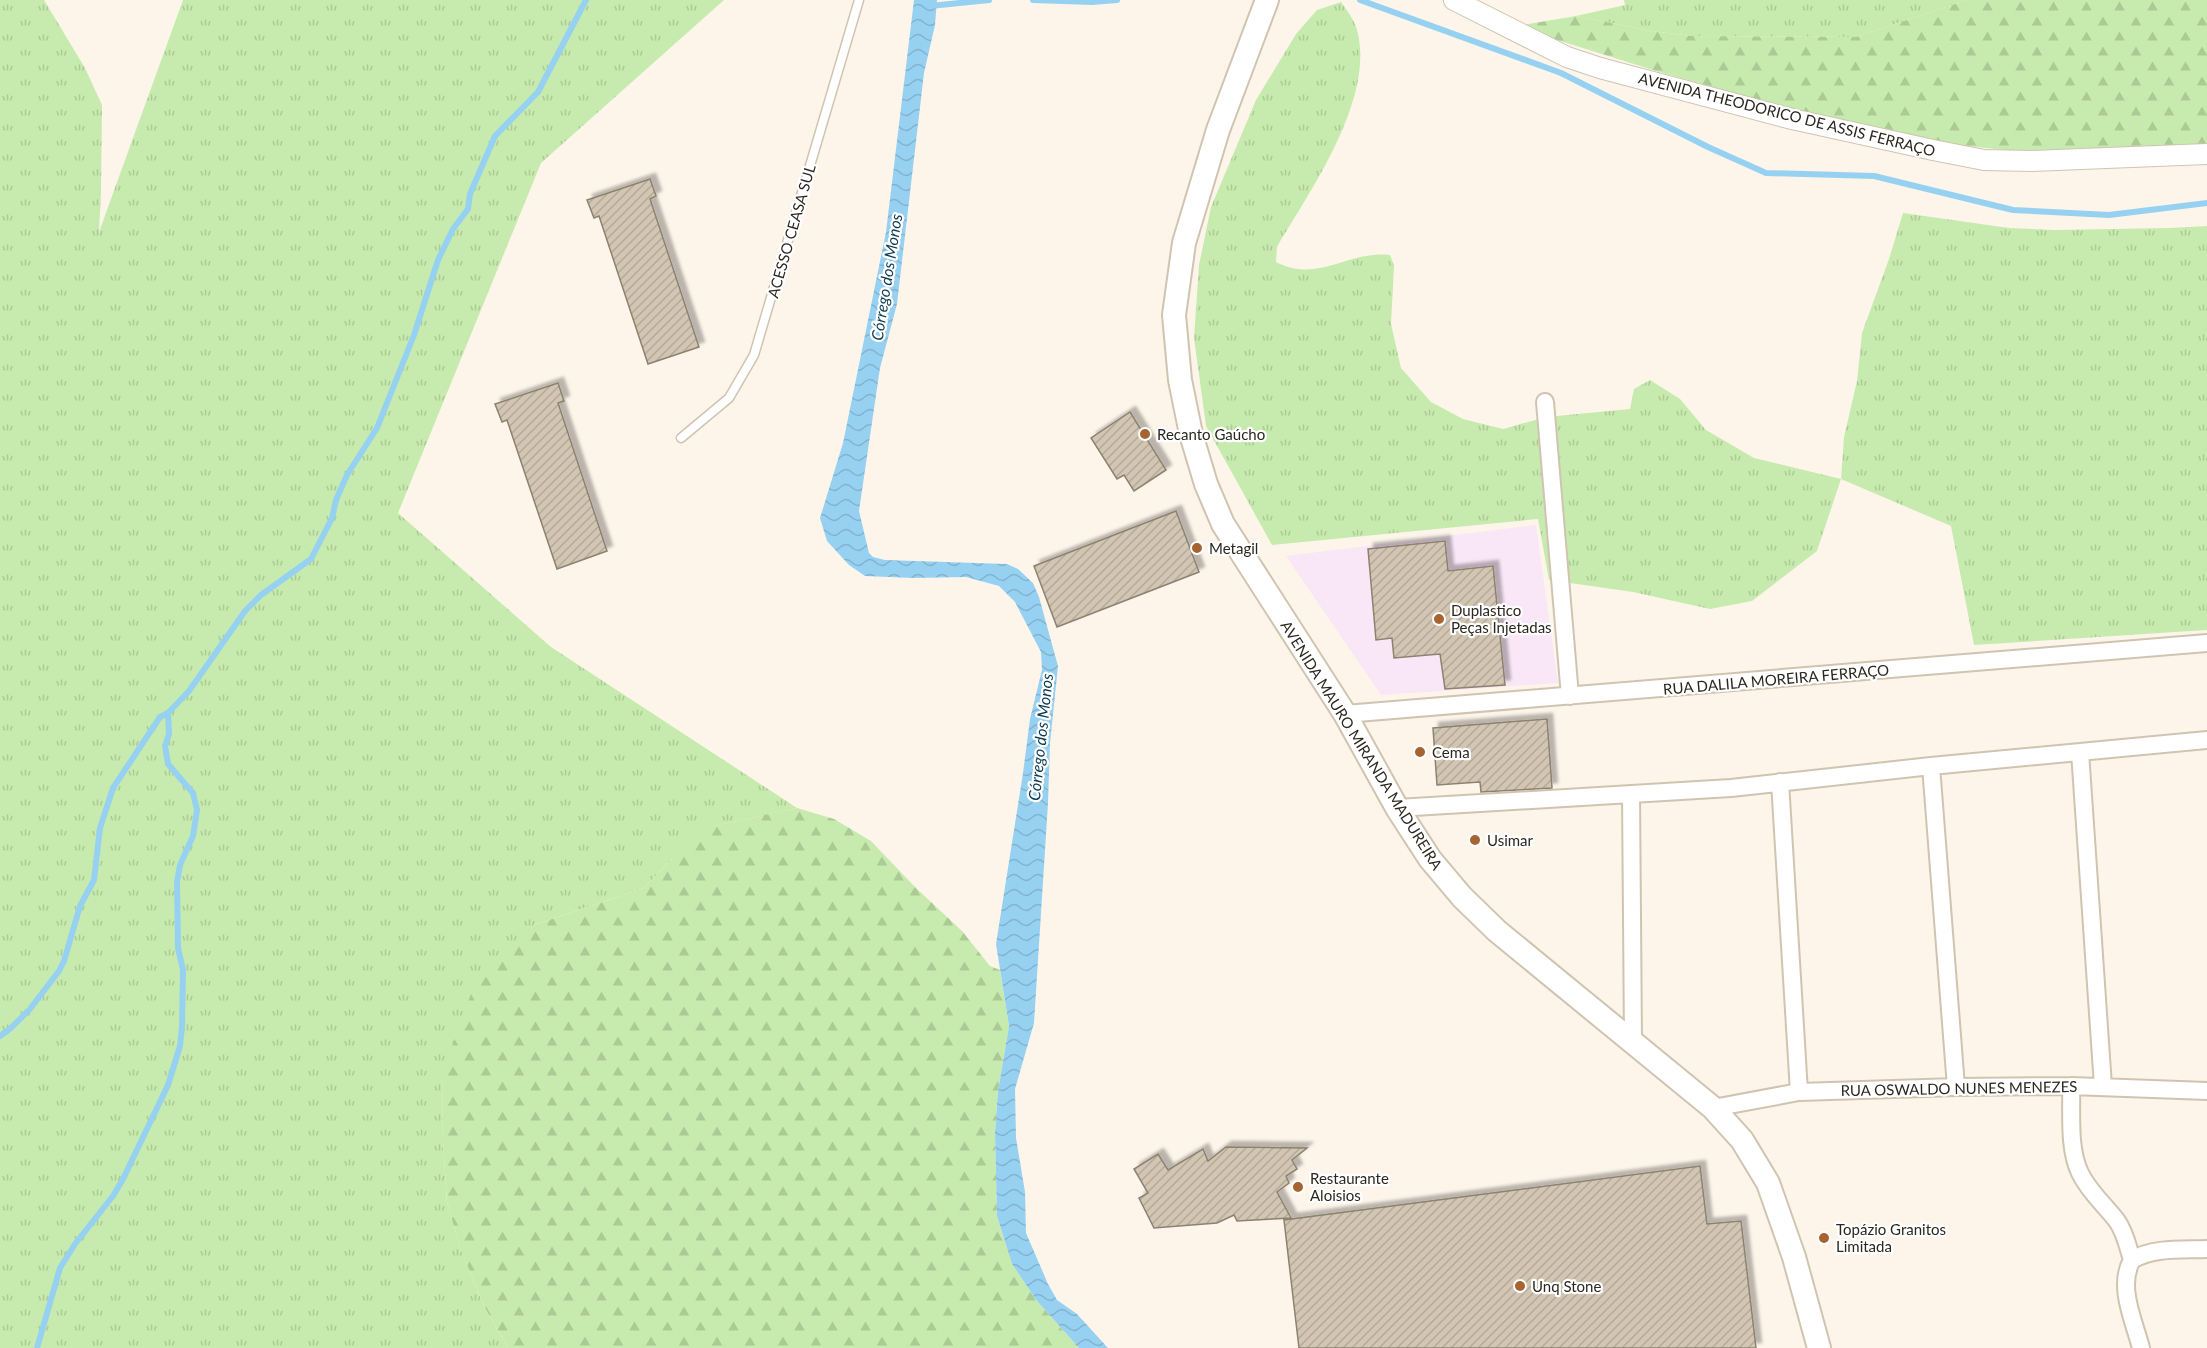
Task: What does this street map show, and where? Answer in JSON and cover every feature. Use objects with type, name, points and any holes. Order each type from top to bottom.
[{"type":"main road","name":"AVENIDA MAURO MIRANDA MADUREIRA","points":[[1263,1],[1257,29],[1218,130],[1184,243],[1173,315],[1180,380],[1191,434],[1206,484],[1223,524],[1345,714],[1397,808],[1430,859],[1462,897],[1497,931],[1713,1108],[1742,1140],[1768,1183],[1794,1257],[1818,1348]]},
{"type":"street","name":"AVENIDA THEODORICO DE ASSIS FERRAÇO","points":[[1454,0],[1567,57],[1600,68],[1792,118],[1933,150],[1984,160],[2031,161],[2207,154]]},
{"type":"street","points":[[1545,402],[1570,696]]},
{"type":"street","name":"RUA DALILA MOREIRA FERRAÇO","points":[[1345,714],[2207,643]]},
{"type":"street","points":[[1397,808],[1731,788],[1931,766],[2207,740]]},
{"type":"street","points":[[2080,752],[2103,1086]]},
{"type":"street","points":[[1931,766],[1956,1087]]},
{"type":"street","points":[[1780,782],[1798,1092]]},
{"type":"street","points":[[1631,794],[1633,1041]]},
{"type":"street","points":[[2071,1086],[2075,1155],[2079,1172],[2121,1228],[2132,1260]]},
{"type":"street","name":"RUA OSWALDO NUNES MENEZES","points":[[1713,1108],[1798,1092],[2071,1086],[2207,1091]]},
{"type":"street","points":[[2141,1348],[2125,1288],[2126,1269],[2132,1260],[2142,1254],[2158,1251],[2207,1249]]},
{"type":"lane","name":"ACESSO CEASA SUL","points":[[681,438],[729,398],[754,355],[859,0]]},
{"type":"shaded area","name":"Duplastico Peças Injetadas","points":[[1536,525],[1558,683],[1381,695],[1286,556]]},
{"type":"green space","points":[[0,0],[44,0],[85,68],[102,105],[99,232],[183,0],[724,0],[541,163],[398,513],[551,647],[797,808],[715,826],[688,836],[671,860],[644,888],[534,925],[442,1074],[447,1202],[461,1250],[484,1306],[508,1348],[0,1348]]},
{"type":"green space","points":[[1624,0],[1967,0],[1856,37],[1692,36],[1651,31],[1576,16],[1625,5]]},
{"type":"green space","points":[[1967,0],[2207,0],[2207,144],[2066,153],[1939,143],[1879,127],[1818,117],[1653,70],[1538,34],[1523,25],[1576,16],[1651,31],[1692,36],[1856,37]]},
{"type":"green space","points":[[1341,2],[1354,21],[1358,34],[1360,60],[1356,88],[1348,117],[1336,145],[1277,247],[1276,262],[1291,268],[1306,269],[1319,268],[1360,257],[1390,255],[1394,266],[1391,324],[1401,368],[1431,402],[1463,419],[1503,429],[1546,417],[1630,409],[1634,389],[1650,380],[1680,399],[1706,430],[1754,458],[1841,479],[1817,551],[1752,601],[1710,609],[1633,592],[1549,580],[1538,519],[1272,545],[1206,426],[1194,338],[1199,265],[1211,207],[1256,100],[1296,34],[1317,10]]},
{"type":"green space","points":[[1903,213],[2009,228],[2054,230],[2207,226],[2207,630],[1974,645],[1951,526],[1841,479],[1844,437],[1857,381],[1862,333]]},
{"type":"green space","points":[[797,808],[834,819],[871,841],[962,931],[990,966],[1000,970],[1009,1026],[998,1091],[995,1133],[997,1216],[1012,1264],[1037,1301],[1079,1348],[508,1348],[484,1306],[461,1250],[447,1202],[442,1074],[476,980],[534,925],[644,888],[671,860],[687,836],[714,826]]},
{"type":"water","name":"Córrego dos Monos","points":[[914,0],[937,0],[935,25],[924,73],[897,304],[880,368],[859,511],[869,553],[873,557],[885,560],[1007,564],[1018,569],[1033,583],[1039,597],[1058,666],[1050,743],[1034,1023],[1015,1089],[1016,1138],[1025,1192],[1026,1233],[1048,1284],[1057,1300],[1077,1314],[1108,1348],[1079,1348],[1037,1301],[1012,1264],[997,1216],[995,1133],[998,1091],[1009,1026],[996,944],[1030,719],[1042,670],[1041,652],[1015,602],[999,586],[966,577],[865,576],[849,565],[827,541],[820,518],[843,443],[886,232]]},
{"type":"building","points":[[650,179],[656,196],[650,199],[699,347],[648,364],[599,216],[594,218],[587,200]]},
{"type":"building","points":[[558,383],[564,401],[558,403],[607,551],[557,569],[507,420],[502,422],[495,404]]},
{"type":"building","points":[[1130,412],[1166,470],[1134,491],[1124,475],[1117,479],[1091,438]]},
{"type":"building","points":[[1176,511],[1199,572],[1057,627],[1034,566]]},
{"type":"building","points":[[1445,541],[1448,571],[1493,566],[1505,685],[1445,689],[1440,654],[1394,658],[1392,638],[1376,640],[1368,549]]},
{"type":"building","points":[[1547,719],[1552,788],[1481,792],[1480,782],[1437,785],[1433,728]]},
{"type":"building","points":[[1226,1147],[1307,1148],[1292,1160],[1297,1169],[1286,1176],[1289,1183],[1277,1192],[1291,1218],[1237,1221],[1234,1215],[1217,1223],[1154,1228],[1139,1198],[1148,1193],[1134,1169],[1158,1154],[1168,1170],[1203,1149],[1208,1161]]},
{"type":"building","name":"Unq Stone","points":[[1700,1166],[1707,1224],[1741,1221],[1756,1348],[1299,1348],[1284,1220]]},
{"type":"waterway","points":[[0,1036],[30,1009],[64,961],[80,906],[94,880],[100,828],[113,788],[160,717],[168,713],[189,691],[245,611],[261,595],[311,559],[332,518],[336,500],[347,475],[377,428],[414,335],[438,260],[453,229],[468,209],[470,194],[495,136],[538,92],[586,0]]},
{"type":"waterway","points":[[930,6],[989,0]]},
{"type":"waterway","points":[[1033,0],[1092,2],[1117,0]]},
{"type":"waterway","points":[[1360,0],[1561,73],[1708,147],[1766,173],[1874,176],[2013,210],[2109,215],[2207,203]]},
{"type":"waterway","points":[[37,1348],[60,1268],[123,1179],[168,1085],[180,1046],[183,970],[178,948],[177,882],[180,865],[193,836],[197,810],[193,793],[168,764],[165,746],[169,734],[168,713]]},
{"type":"place","name":"Recanto Gaúcho","points":[[1145,434]]},
{"type":"place","name":"Metagil","points":[[1197,548]]},
{"type":"place","name":"Duplastico Peças Injetadas","points":[[1439,619]]},
{"type":"place","name":"Cema","points":[[1420,752]]},
{"type":"place","name":"Usimar","points":[[1475,840]]},
{"type":"place","name":"Restaurante Aloisios","points":[[1298,1187]]},
{"type":"place","name":"Topázio Granitos Limitada","points":[[1824,1238]]},
{"type":"place","name":"Unq Stone","points":[[1520,1286]]}]
